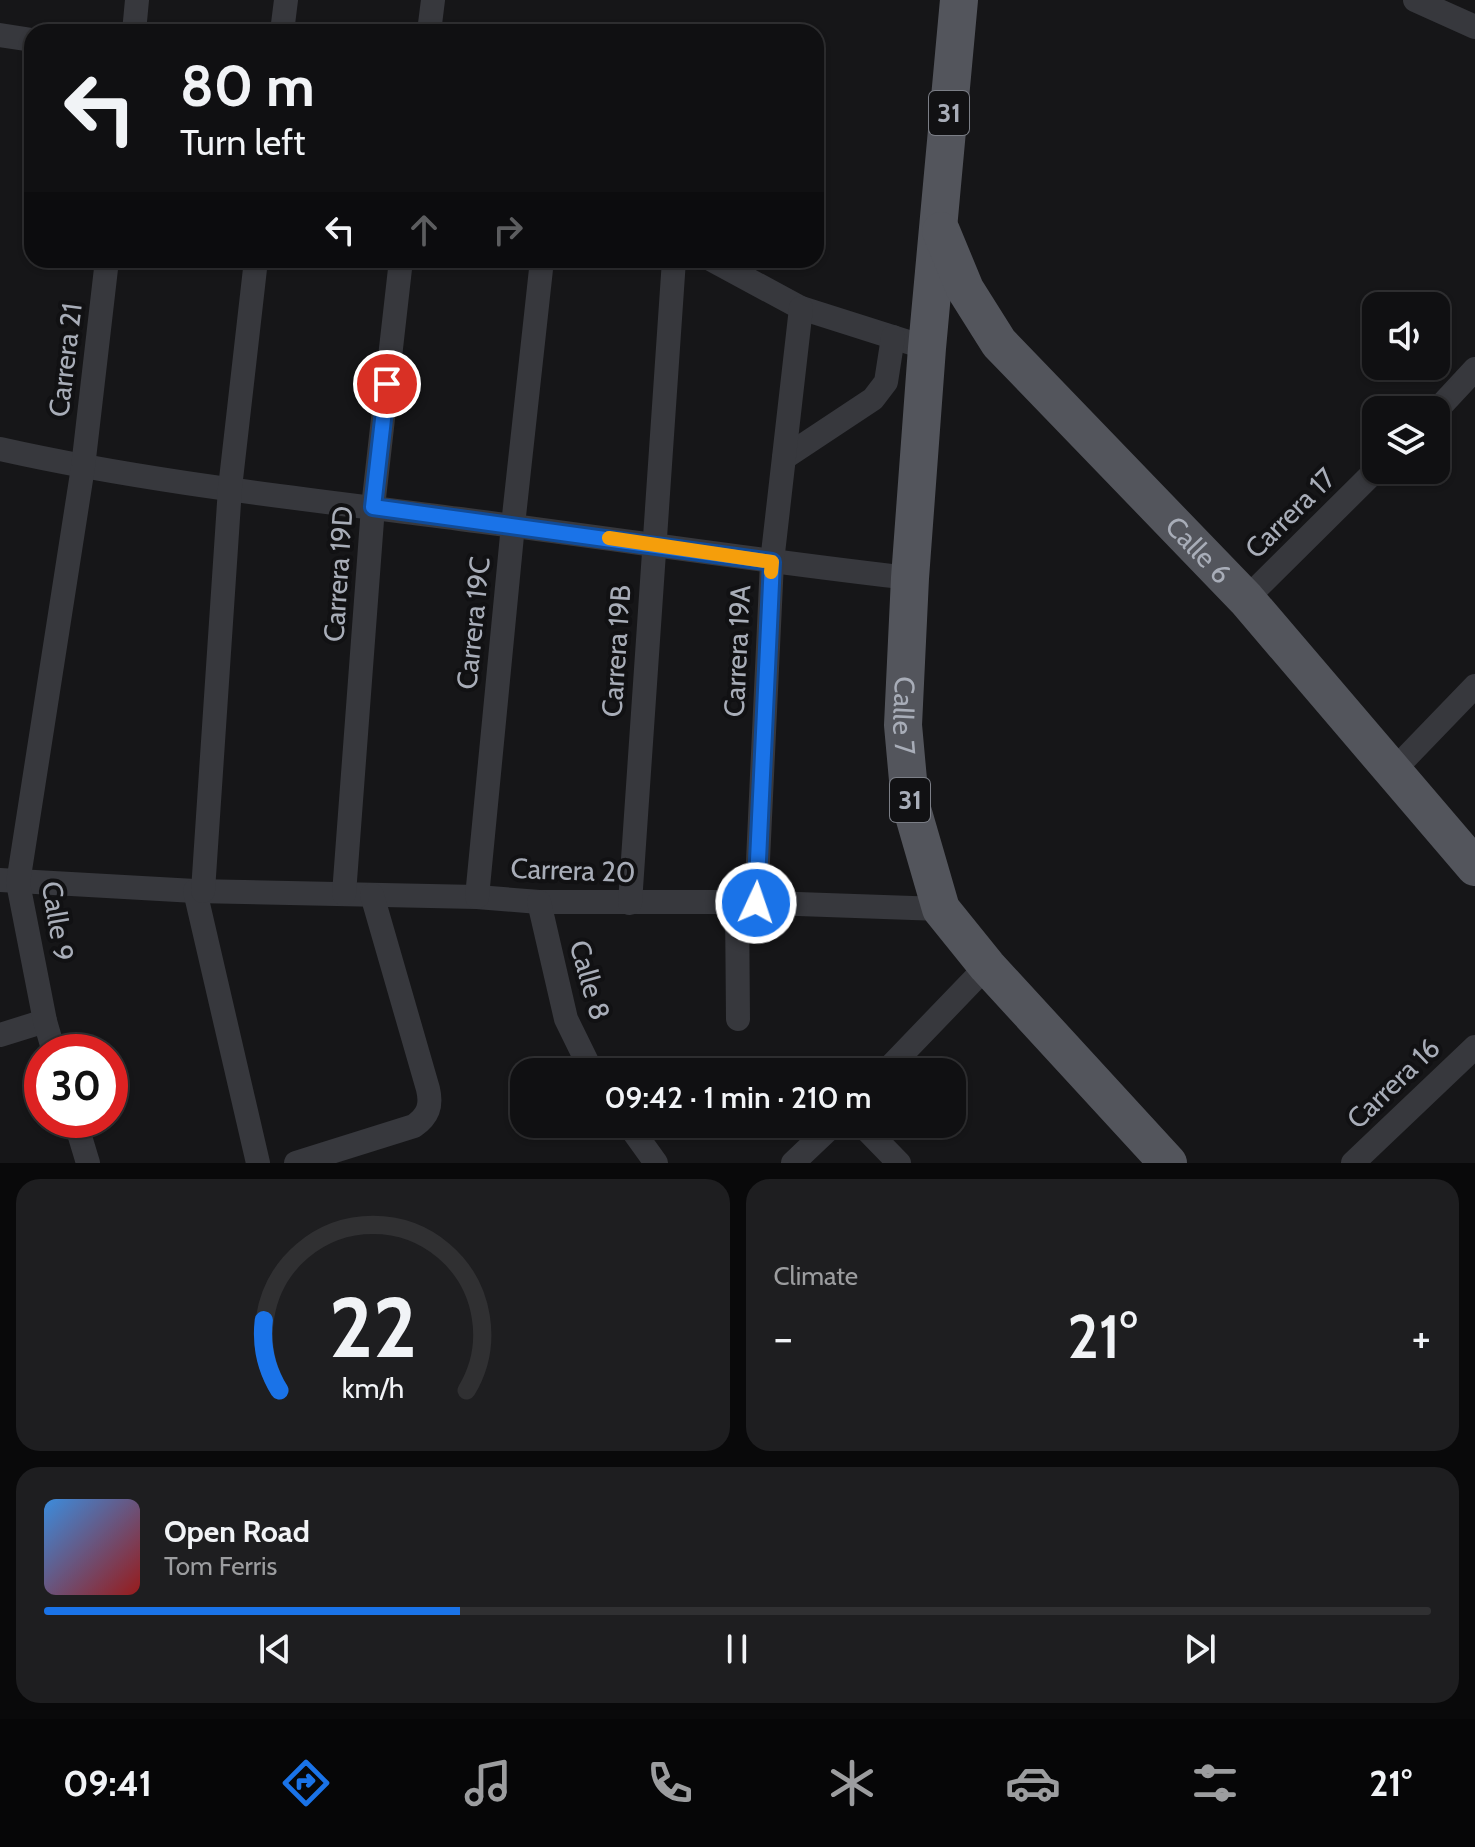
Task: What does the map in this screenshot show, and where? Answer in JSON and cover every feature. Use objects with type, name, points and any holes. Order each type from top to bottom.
[{"type":"main road","name":"31","points":[[938,225],[959,0]]},
{"type":"main road","name":"Calle 7","points":[[938,225],[910,342],[910,578],[903,725],[910,802],[941,909],[987,966],[1168,1163]]},
{"type":"main road","name":"Calle 6","points":[[938,225],[965,289],[999,343],[1246,599],[1475,867]]},
{"type":"main road","points":[[910,342],[968,332],[985,334],[999,343]]},
{"type":"street","points":[[135,24],[137,0]]},
{"type":"street","points":[[283,24],[286,0]]},
{"type":"street","points":[[430,24],[433,0]]},
{"type":"street","points":[[1415,0],[1475,27]]},
{"type":"street","points":[[0,35],[24,39]]},
{"type":"street","name":"Carrera 21","points":[[83,467],[106,268]]},
{"type":"street","points":[[255,268],[230,488],[199,891],[258,1163]]},
{"type":"street","name":"Carrera 19D","points":[[344,894],[373,507],[400,268]]},
{"type":"street","name":"Carrera 19C","points":[[477,897],[541,268]]},
{"type":"street","name":"Carrera 19B","points":[[630,903],[673,268]]},
{"type":"street","points":[[727,268],[801,308],[910,342],[873,399],[784,458]]},
{"type":"street","name":"Carrera 19A","points":[[738,1019],[772,562],[801,308]]},
{"type":"street","points":[[1450,400],[1471,384]]},
{"type":"street","points":[[0,449],[83,467],[230,488],[910,578]]},
{"type":"street","name":"Calle 9","points":[[49,1034],[9,882],[83,467]]},
{"type":"street","name":"Carrera 17","points":[[1246,599],[1362,484]]},
{"type":"street","points":[[1392,772],[1475,686]]},
{"type":"street","name":"Carrera 20","points":[[9,882],[199,891],[477,897],[539,902],[746,903],[941,909]]},
{"type":"street","points":[[296,1163],[414,1126],[427,1114],[428,1089],[372,895]]},
{"type":"street","name":"Calle 8","points":[[539,902],[566,1019],[585,1058]]},
{"type":"street","points":[[898,1058],[987,966]]},
{"type":"street","points":[[0,1035],[45,1021]]},
{"type":"street","name":"Carrera 16","points":[[1353,1163],[1475,1047]]},
{"type":"street","points":[[80,1138],[88,1163]]},
{"type":"street","points":[[638,1138],[656,1163]]},
{"type":"street","points":[[793,1163],[819,1138]]},
{"type":"street","points":[[875,1138],[899,1163]]},
{"type":"slow traffic","points":[[609,538],[772,562],[771,572]]},
{"type":"route","points":[[387,384],[373,507],[772,562],[756,903]]}]
